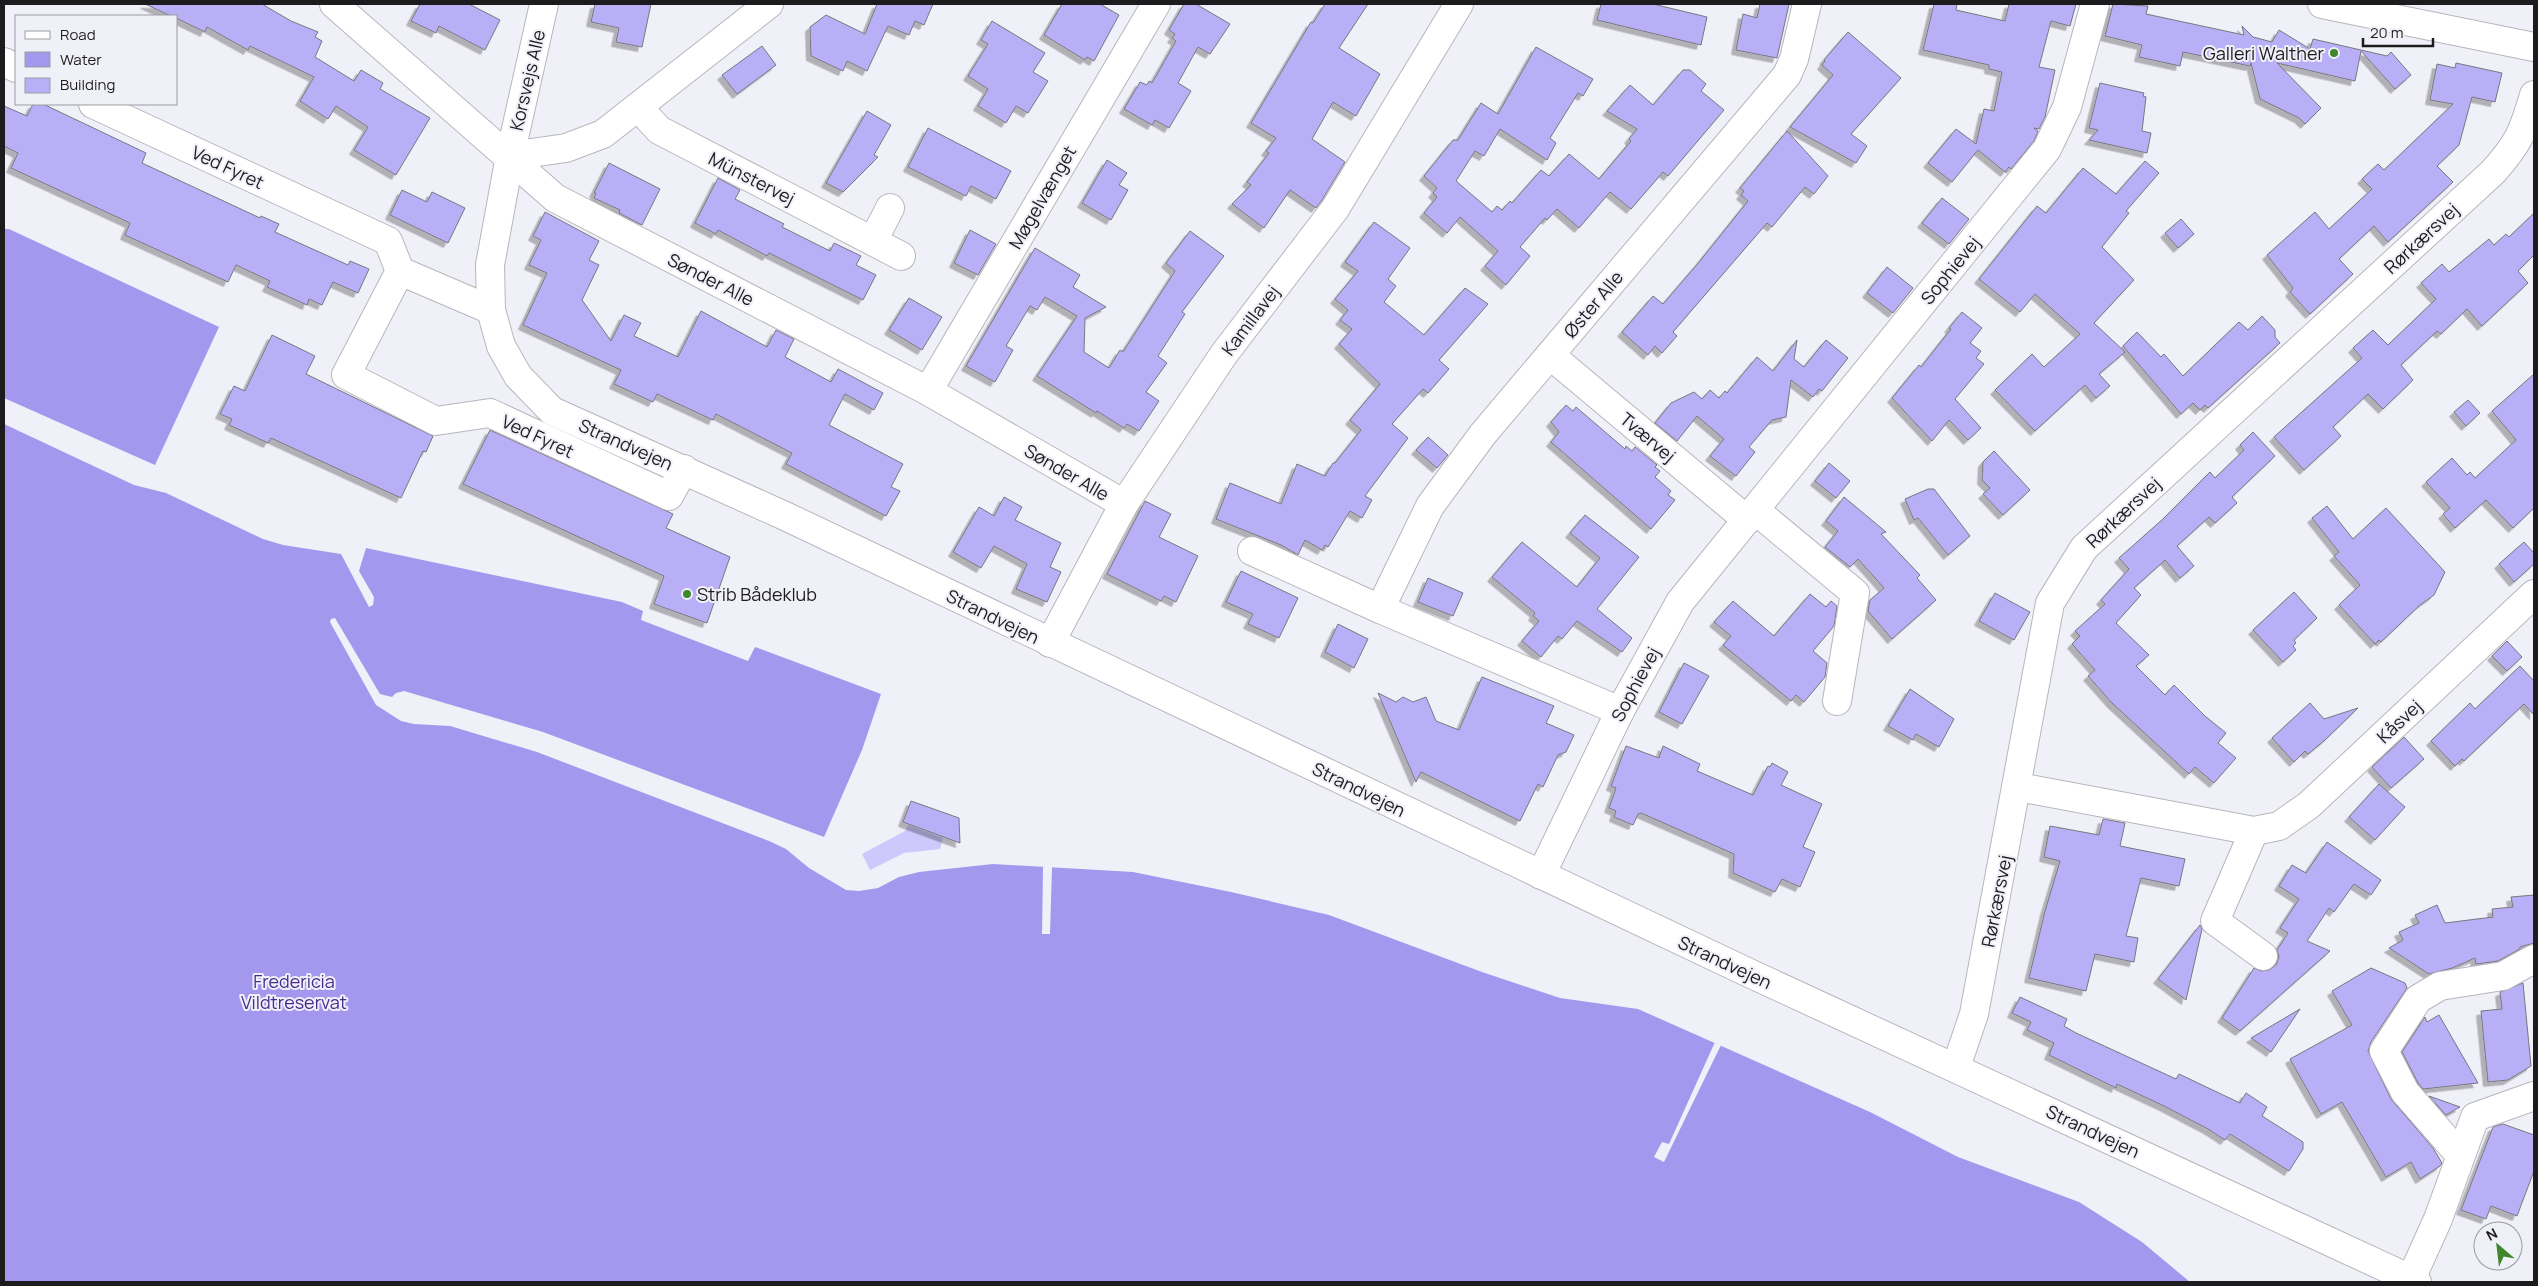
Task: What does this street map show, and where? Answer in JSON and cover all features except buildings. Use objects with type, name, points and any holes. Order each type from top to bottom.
[{"type":"street","name":"Sønder Alle","points":[[334,4],[510,156],[555,198],[928,391],[1124,504]]},
{"type":"street","name":"Korsvejs Alle","points":[[510,156],[544,4]]},
{"type":"street","points":[[510,156],[566,148],[603,134],[768,4]]},
{"type":"street","name":"Møgelvænget","points":[[928,391],[1156,4]]},
{"type":"street","name":"Kamillavej","points":[[1050,643],[1124,504],[1224,354],[1334,209],[1459,4]]},
{"type":"street","name":"Øster Alle","points":[[1380,609],[1430,506],[1483,434],[1787,75],[1794,59],[1807,4]]},
{"type":"street","name":"Sophievej","points":[[1541,875],[1620,711],[1680,602],[2047,149],[2067,107],[2095,4]]},
{"type":"street","points":[[2322,4],[2534,47]]},
{"type":"street","name":"Rørkærsvej","points":[[1956,1067],[1974,1014],[2018,787],[2050,603],[2084,548],[2493,172],[2515,147],[2524,130],[2534,96]]},
{"type":"street","name":"Ved Fyret","points":[[95,105],[388,241],[400,271],[346,375],[436,421],[490,413],[670,496],[684,469]]},
{"type":"street","name":"Münstervej","points":[[638,107],[659,130],[902,256]]},
{"type":"street","name":"Strandvejen","points":[[510,156],[490,265],[491,310],[501,346],[518,376],[552,411],[684,469],[1541,875],[2414,1281]]},
{"type":"street","points":[[873,241],[890,208]]},
{"type":"street","points":[[400,271],[491,310]]},
{"type":"street","name":"Tværvej","points":[[1550,355],[1751,515]]},
{"type":"street","points":[[1751,515],[1855,593],[1837,701]]},
{"type":"street","points":[[1252,550],[1380,609],[1620,711]]},
{"type":"street","name":"Kåsvej","points":[[2018,787],[2254,831],[2279,826],[2309,805],[2534,594]]},
{"type":"street","points":[[2254,831],[2215,921],[2263,956]]},
{"type":"street","points":[[2460,1154],[2406,1092],[2384,1051],[2418,999],[2440,986],[2503,976],[2534,959]]},
{"type":"street","points":[[2414,1281],[2475,1116],[2534,1096]]},
{"type":"shaded area","points":[[908,825],[943,838],[940,849],[904,853],[870,870],[862,854],[905,831]]},
{"type":"water","points":[[4,229],[9,229],[219,327],[155,465],[4,398]]},
{"type":"water","name":"Fredericia Vildtreservat","points":[[4,424],[134,485],[166,493],[263,539],[283,545],[341,554],[369,607],[373,605],[374,597],[359,571],[366,548],[622,602],[643,611],[641,620],[748,661],[755,647],[881,694],[862,750],[824,837],[543,732],[404,691],[396,693],[392,697],[380,694],[335,618],[331,619],[330,622],[376,705],[401,721],[414,724],[450,726],[537,752],[769,841],[786,849],[809,868],[846,890],[859,891],[878,888],[899,877],[919,872],[993,864],[1133,872],[1329,915],[1482,972],[1560,998],[1638,1009],[1870,1112],[1958,1157],[2079,1202],[2142,1242],[2190,1282],[4,1282]]},
{"type":"pier","points":[[1043,867],[1052,867],[1050,934],[1042,934]]},
{"type":"pier","points":[[1715,1042],[1721,1045],[1664,1162],[1654,1157],[1662,1142],[1669,1144]]},
{"type":"place","name":"Galleri Walther","points":[[2334,53]]},
{"type":"place","name":"Strib Bådeklub","points":[[687,594]]}]
